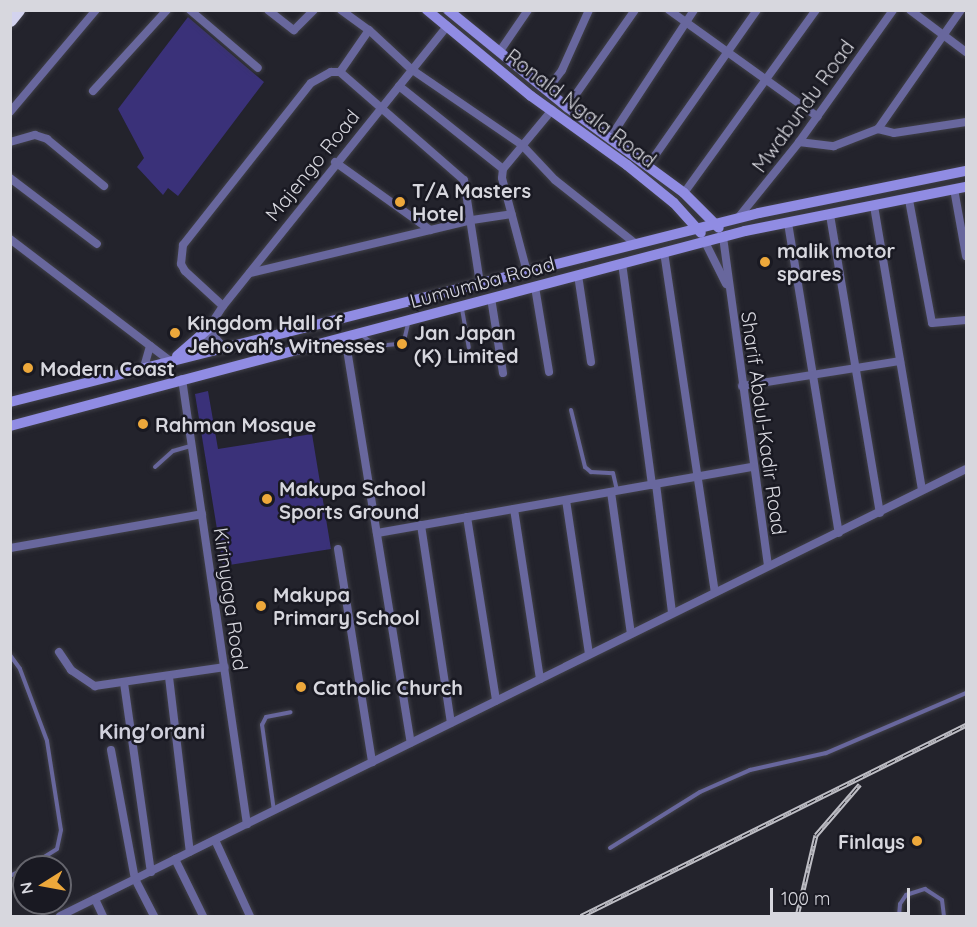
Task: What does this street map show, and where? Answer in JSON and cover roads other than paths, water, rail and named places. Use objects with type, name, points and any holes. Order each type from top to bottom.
[{"type":"highway","points":[[10,20],[18,10]]},
{"type":"main road","name":"Ronald Ngala Road","points":[[427,10],[552,110],[627,165],[699,228],[705,242]]},
{"type":"main road","name":"Ronald Ngala Road","points":[[453,12],[567,106],[684,193],[717,224],[723,237]]},
{"type":"main road","name":"Lumumba Road","points":[[10,402],[738,218],[966,171]]},
{"type":"main road","name":"Lumumba Road","points":[[10,426],[723,237],[966,187]]},
{"type":"main road","points":[[170,360],[208,329]]},
{"type":"main road","points":[[203,352],[207,374]]},
{"type":"main road","points":[[147,366],[155,387]]},
{"type":"street","points":[[10,112],[96,10]]},
{"type":"street","points":[[93,91],[167,10]]},
{"type":"street","points":[[190,10],[258,68]]},
{"type":"street","points":[[268,10],[294,30],[314,10]]},
{"type":"street","points":[[341,10],[369,30],[411,69],[522,145],[555,180],[592,206],[636,244]]},
{"type":"street","points":[[500,51],[528,10]]},
{"type":"street","points":[[547,90],[562,70],[590,10]]},
{"type":"street","points":[[567,106],[635,10]]},
{"type":"street","points":[[669,10],[818,117]]},
{"type":"street","points":[[610,138],[694,10]]},
{"type":"street","points":[[647,167],[757,10]]},
{"type":"street","points":[[684,193],[816,10]]},
{"type":"street","name":"Mwabundu Road","points":[[738,218],[818,117],[892,10]]},
{"type":"street","points":[[910,10],[966,52]]},
{"type":"street","points":[[799,142],[834,146],[878,129],[946,36],[961,10]]},
{"type":"street","name":"Majengo Road","points":[[203,352],[208,329],[223,306],[335,162],[447,26]]},
{"type":"street","points":[[223,306],[180,264],[183,244],[311,83],[323,74],[340,72],[369,30]]},
{"type":"street","points":[[340,72],[380,110],[464,180],[480,283]]},
{"type":"street","points":[[399,86],[503,169]]},
{"type":"street","points":[[527,272],[501,178],[503,169],[552,110]]},
{"type":"street","points":[[878,129],[894,133],[966,122]]},
{"type":"street","points":[[10,142],[35,135],[47,139],[104,186]]},
{"type":"street","points":[[335,162],[430,230]]},
{"type":"street","points":[[10,178],[97,244]]},
{"type":"street","points":[[954,189],[966,256]]},
{"type":"street","points":[[909,200],[932,323],[966,320]]},
{"type":"street","points":[[874,206],[922,490]]},
{"type":"street","points":[[249,273],[472,220],[512,214]]},
{"type":"street","points":[[830,215],[880,513]]},
{"type":"street","points":[[788,223],[839,533]]},
{"type":"street","name":"Sharif Abdul-Kadir Road","points":[[723,237],[727,285],[768,566]]},
{"type":"street","points":[[10,238],[170,360]]},
{"type":"street","name":"Sharif Abdul-Kadir Road","points":[[705,242],[727,285]]},
{"type":"street","points":[[664,252],[715,592]]},
{"type":"street","points":[[622,264],[672,613]]},
{"type":"street","points":[[578,275],[591,362]]},
{"type":"street","points":[[535,287],[549,372]]},
{"type":"street","points":[[490,298],[503,372]]},
{"type":"street","points":[[208,329],[224,348]]},
{"type":"street","points":[[345,337],[411,743]]},
{"type":"street","points":[[147,366],[150,346]]},
{"type":"street","points":[[742,386],[900,361]]},
{"type":"street","name":"Kirinyaga Road","points":[[182,380],[247,824]]},
{"type":"street","points":[[377,533],[753,467]]},
{"type":"street","points":[[60,916],[966,469]]},
{"type":"street","points":[[614,491],[631,634]]},
{"type":"street","points":[[566,500],[589,654]]},
{"type":"street","points":[[514,509],[540,679]]},
{"type":"street","points":[[10,548],[202,514]]},
{"type":"street","points":[[467,517],[496,700]]},
{"type":"street","points":[[421,525],[451,723]]},
{"type":"street","points":[[338,549],[372,762]]},
{"type":"street","points":[[59,652],[71,670],[95,686],[169,677],[225,666]]},
{"type":"street","points":[[169,677],[190,852]]},
{"type":"street","points":[[124,683],[151,872]]},
{"type":"street","points":[[111,750],[135,879],[154,916]]},
{"type":"street","points":[[215,840],[250,916]]},
{"type":"street","points":[[176,859],[203,916]]},
{"type":"street","points":[[95,899],[103,916]]},
{"type":"lane","points":[[461,305],[469,347]]},
{"type":"lane","points":[[360,333],[376,346],[398,344],[406,335],[409,320]]},
{"type":"lane","points":[[571,410],[585,467],[591,472],[613,474],[614,491]]},
{"type":"lane","points":[[154,467],[173,451],[192,446]]},
{"type":"lane","points":[[10,655],[20,669],[47,741],[61,830],[57,849],[47,855]]},
{"type":"lane","points":[[610,848],[710,787],[750,770],[826,753],[966,693]]},
{"type":"lane","points":[[274,811],[262,725],[266,717],[291,712]]},
{"type":"lane","points":[[899,916],[900,904],[906,895],[925,889],[942,900],[944,916]]},
{"type":"railway","points":[[581,916],[966,725]]},
{"type":"railway","points":[[797,916],[816,835],[860,784]]},
{"type":"place","name":"T/A Masters Hotel","points":[[400,202]]},
{"type":"place","name":"malik motor spares","points":[[765,262]]},
{"type":"place","name":"Kingdom Hall of Jehovah's Witnesses","points":[[175,333]]},
{"type":"place","name":"Jan Japan (K) Limited","points":[[402,344]]},
{"type":"place","name":"Modern Coast","points":[[28,368]]},
{"type":"place","name":"Rahman Mosque","points":[[143,424]]},
{"type":"place","name":"Makupa School Sports Ground","points":[[267,499]]},
{"type":"place","name":"Makupa Primary School","points":[[261,606]]},
{"type":"place","name":"Catholic Church","points":[[301,687]]},
{"type":"place","name":"Finlays","points":[[917,841]]},
{"type":"district","name":"King'orani","points":[[152,732]]}]
